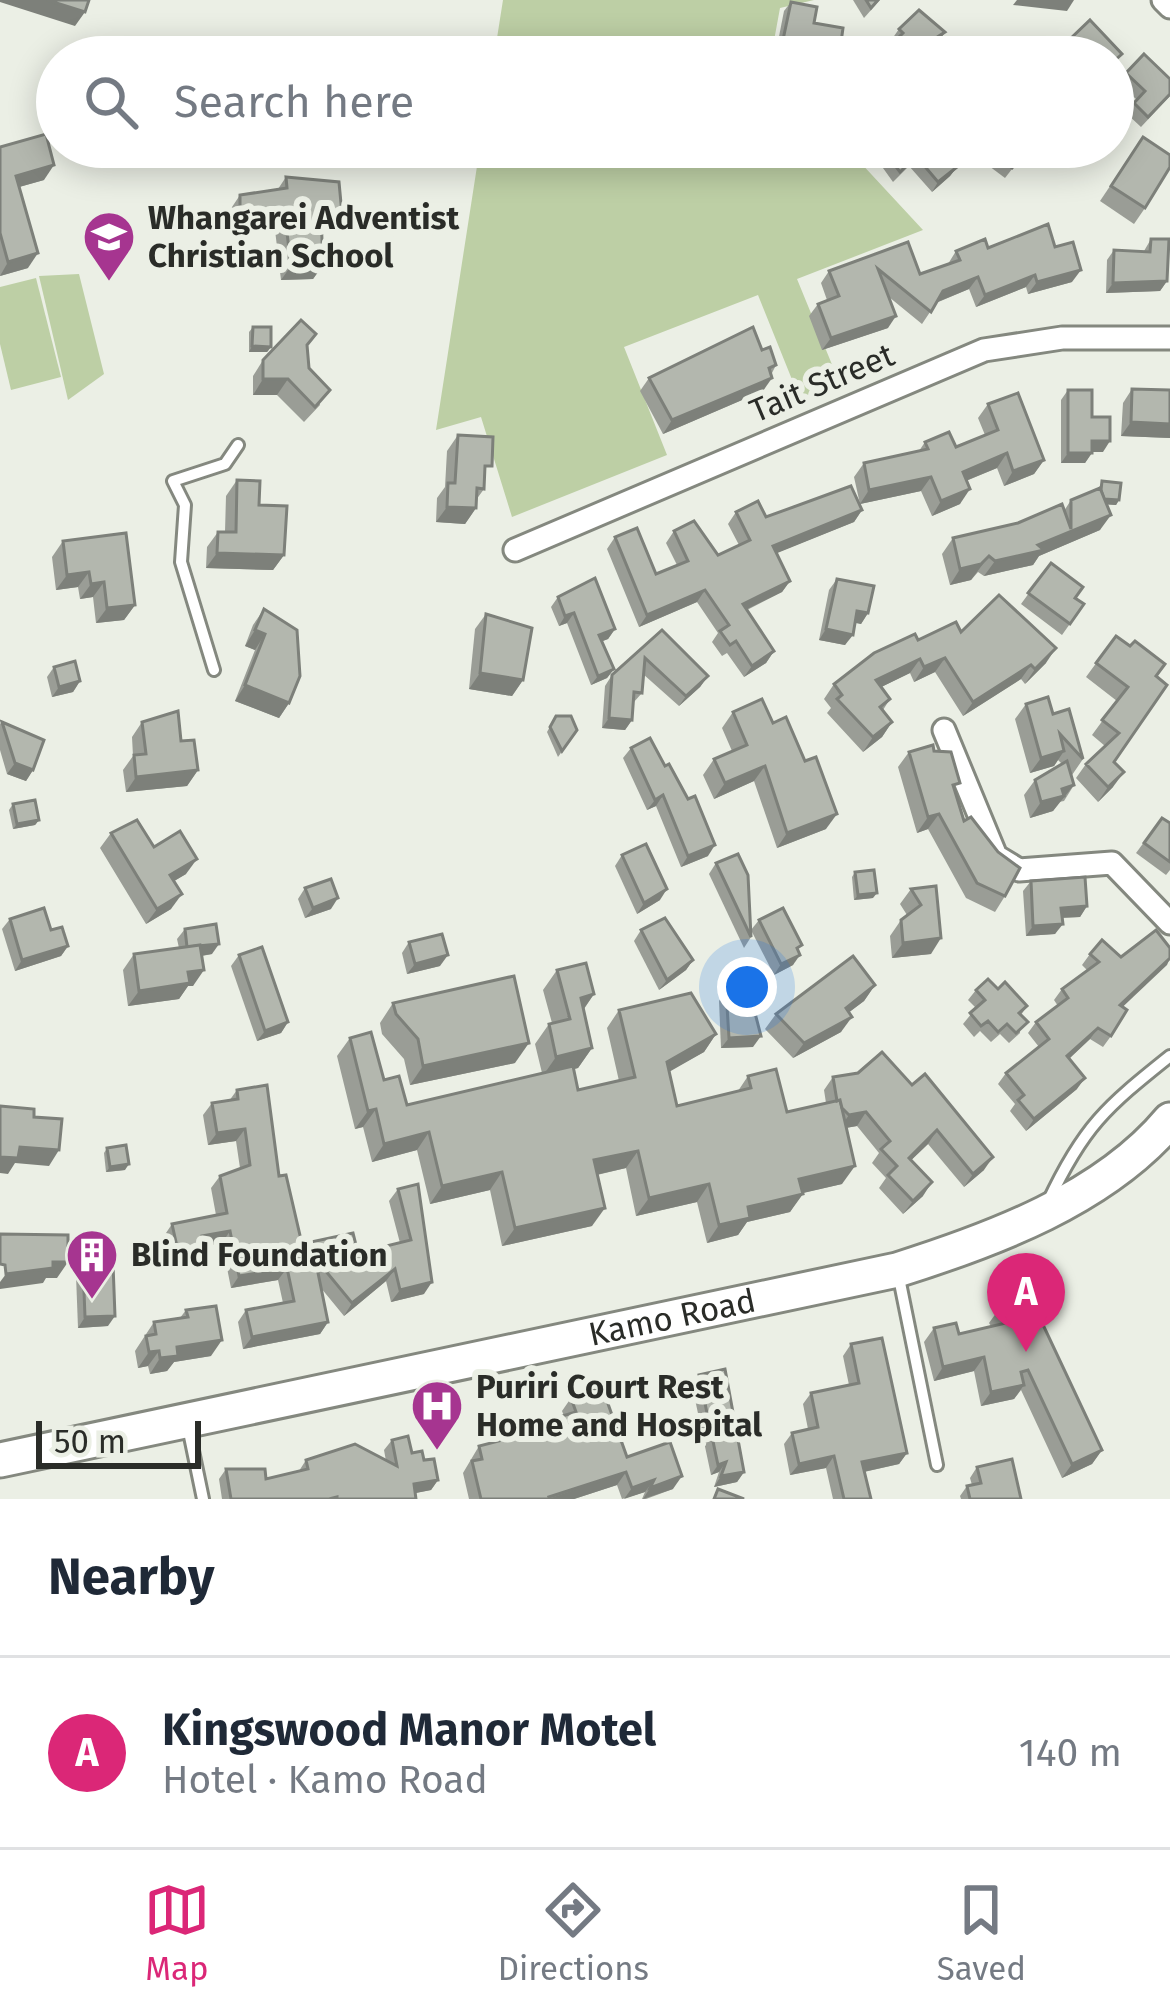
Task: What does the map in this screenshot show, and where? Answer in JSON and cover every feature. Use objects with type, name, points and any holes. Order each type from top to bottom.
[{"type":"main road","name":"Kamo Road","points":[[0,1460],[897,1270],[997,1235],[1044,1210],[1126,1161],[1170,1120]]},
{"type":"street","points":[[1163,0],[1170,7]]},
{"type":"street","name":"Tait Street","points":[[514,550],[984,350],[1062,338],[1170,338]]},
{"type":"street","points":[[944,730],[996,856],[1019,870],[1112,863],[1170,923]]},
{"type":"lane","points":[[214,670],[181,562],[184,505],[173,481],[225,464],[238,445]]},
{"type":"lane","points":[[1044,1210],[1074,1146],[1100,1112],[1170,1056]]},
{"type":"lane","points":[[897,1270],[937,1465]]},
{"type":"lane","points":[[187,1419],[203,1499]]},
{"type":"green space","points":[[503,0],[814,0],[780,8],[775,36],[497,36]]},
{"type":"green space","points":[[477,168],[865,168],[923,230],[797,279],[833,367],[856,376],[782,406],[793,382],[758,295],[624,347],[667,455],[512,517],[481,417],[436,430]]},
{"type":"green space","points":[[79,274],[104,374],[68,400],[39,276]]},
{"type":"green space","points":[[36,278],[61,377],[11,390],[0,344],[0,287]]},
{"type":"building","points":[[47,0],[89,0],[85,12]]},
{"type":"building","points":[[791,2],[817,7],[814,23],[843,28],[842,36],[784,36]]},
{"type":"building","points":[[919,10],[945,32],[900,36],[899,29]]},
{"type":"building","points":[[1090,20],[1105,36],[1073,36]]},
{"type":"building","points":[[1144,54],[1170,79],[1170,94],[1148,117],[1134,103],[1145,91],[1134,81],[1134,65]]},
{"type":"building","points":[[36,137],[36,168],[44,168],[16,176],[38,253],[8,262],[0,233],[0,147]]},
{"type":"building","points":[[1143,137],[1170,155],[1170,167],[1145,208],[1111,186],[1123,168],[1134,168],[1134,151]]},
{"type":"building","points":[[926,168],[956,168],[938,182]]},
{"type":"building","points":[[286,177],[339,182],[342,214],[321,215],[323,265],[291,266],[285,216],[240,215],[240,195],[287,188]]},
{"type":"building","points":[[1048,224],[1055,247],[1073,242],[1081,270],[1037,282],[1035,275],[985,295],[978,277],[943,291],[931,312],[878,269],[896,316],[831,338],[818,304],[839,296],[829,271],[908,242],[920,274],[960,260],[956,251],[985,239],[988,248]]},
{"type":"building","points":[[1151,239],[1169,239],[1167,281],[1113,283],[1114,250],[1150,252]]},
{"type":"building","points":[[301,320],[316,334],[307,345],[309,368],[330,390],[315,407],[288,379],[263,379],[263,360]]},
{"type":"building","points":[[253,327],[271,327],[271,347],[252,346]]},
{"type":"building","points":[[753,327],[762,350],[770,347],[776,365],[769,368],[772,378],[672,420],[649,378]]},
{"type":"building","points":[[1132,389],[1170,390],[1170,424],[1131,422]]},
{"type":"building","points":[[1068,390],[1092,390],[1092,417],[1110,417],[1110,441],[1092,441],[1092,453],[1068,453]]},
{"type":"building","points":[[1018,393],[1044,460],[1013,471],[1007,453],[963,472],[970,489],[941,501],[931,477],[869,490],[864,463],[928,449],[925,442],[949,432],[956,447],[998,430],[988,404]]},
{"type":"building","points":[[458,435],[493,437],[492,466],[485,466],[484,489],[477,488],[476,508],[447,507],[448,483],[455,483]]},
{"type":"building","points":[[237,480],[260,481],[259,505],[287,506],[284,555],[217,553],[218,532],[236,532]]},
{"type":"building","points":[[1102,481],[1121,483],[1119,500],[1104,499]]},
{"type":"building","points":[[851,486],[862,510],[773,546],[790,581],[743,604],[774,651],[752,666],[736,641],[730,645],[720,631],[729,625],[705,590],[647,615],[615,537],[637,528],[656,574],[688,561],[674,531],[694,521],[718,555],[750,540],[736,512],[758,501],[766,517]]},
{"type":"building","points":[[1100,488],[1111,515],[1038,545],[1044,550],[995,561],[989,556],[981,564],[960,569],[953,538],[1018,523],[1062,504],[1071,529],[1071,500]]},
{"type":"building","points":[[126,533],[135,605],[107,608],[104,582],[91,584],[89,572],[67,575],[63,541]]},
{"type":"building","points":[[1051,563],[1083,587],[1075,598],[1084,604],[1070,624],[1028,593]]},
{"type":"building","points":[[595,578],[615,629],[599,635],[614,669],[598,676],[574,613],[565,616],[558,597]]},
{"type":"building","points":[[837,579],[874,586],[868,613],[857,611],[853,635],[826,629]]},
{"type":"building","points":[[999,595],[1056,648],[1035,669],[1031,665],[973,702],[945,658],[924,667],[920,659],[876,680],[890,699],[880,707],[892,722],[873,737],[837,699],[842,695],[834,684],[874,653],[956,622],[961,632]]},
{"type":"building","points":[[264,609],[297,630],[300,676],[289,703],[245,685],[265,634],[255,630]]},
{"type":"building","points":[[486,614],[532,628],[523,680],[480,673]]},
{"type":"building","points":[[662,630],[708,676],[686,696],[645,658],[642,693],[634,692],[632,720],[609,718],[612,675]]},
{"type":"building","points":[[1116,636],[1130,646],[1135,641],[1165,664],[1156,676],[1167,685],[1114,762],[1124,772],[1108,787],[1086,764],[1119,733],[1102,720],[1128,687],[1096,663]]},
{"type":"building","points":[[75,661],[80,681],[59,687],[54,667]]},
{"type":"building","points":[[1048,697],[1053,714],[1069,709],[1083,759],[1060,734],[1064,751],[1041,758],[1026,704]]},
{"type":"building","points":[[762,699],[773,723],[786,717],[805,761],[816,757],[837,814],[787,833],[765,766],[725,783],[714,759],[747,745],[733,712]]},
{"type":"building","points":[[178,711],[181,741],[194,740],[198,770],[136,777],[134,755],[146,754],[142,722]]},
{"type":"building","points":[[556,716],[571,716],[577,730],[562,751],[550,727]]},
{"type":"building","points":[[2,722],[44,740],[33,770],[15,763]]},
{"type":"building","points":[[650,738],[688,799],[695,796],[715,845],[688,856],[663,795],[655,800],[631,748]]},
{"type":"building","points":[[933,745],[934,751],[951,752],[960,783],[953,785],[964,821],[971,817],[998,852],[1020,868],[1005,896],[977,883],[939,814],[928,817],[909,752]]},
{"type":"building","points":[[1067,761],[1074,785],[1062,789],[1064,796],[1041,802],[1035,780]]},
{"type":"building","points":[[35,800],[39,820],[17,824],[13,804]]},
{"type":"building","points":[[1162,818],[1170,823],[1170,862],[1144,843]]},
{"type":"building","points":[[137,820],[154,847],[180,831],[197,859],[170,875],[182,894],[157,909],[111,833]]},
{"type":"building","points":[[646,844],[667,889],[644,903],[622,855]]},
{"type":"building","points":[[738,854],[748,875],[751,937],[716,863]]},
{"type":"building","points":[[874,870],[877,893],[858,895],[855,872]]},
{"type":"building","points":[[1085,877],[1087,906],[1061,908],[1063,924],[1033,926],[1031,881]]},
{"type":"building","points":[[331,879],[338,898],[313,908],[305,888]]},
{"type":"building","points":[[936,886],[941,938],[903,943],[901,920],[921,905],[911,889]]},
{"type":"building","points":[[44,908],[51,930],[62,927],[68,946],[22,960],[10,919]]},
{"type":"building","points":[[783,908],[802,945],[797,948],[800,955],[781,964],[759,920]]},
{"type":"building","points":[[665,918],[693,960],[667,980],[641,930]]},
{"type":"building","points":[[216,924],[219,944],[187,947],[185,929]]},
{"type":"building","points":[[1156,930],[1170,948],[1170,958],[1120,1005],[1127,1010],[1111,1036],[1098,1028],[1067,1056],[1085,1078],[1034,1119],[1018,1100],[1024,1095],[1006,1073],[1049,1039],[1036,1022],[1068,998],[1062,989],[1099,962],[1090,954],[1102,940],[1121,957]]},
{"type":"building","points":[[442,934],[448,955],[415,964],[409,942]]},
{"type":"building","points":[[200,945],[204,970],[188,972],[190,983],[139,991],[134,954]]},
{"type":"building","points":[[262,947],[288,1022],[265,1031],[239,955]]},
{"type":"building","points":[[853,956],[875,985],[846,1008],[852,1017],[804,1043],[776,1014]]},
{"type":"building","points":[[586,963],[594,994],[581,998],[592,1048],[556,1057],[549,1024],[570,1019],[557,970]]},
{"type":"building","points":[[514,976],[529,1043],[423,1066],[418,1039],[396,1014],[393,1003]]},
{"type":"building","points":[[988,979],[998,989],[1005,982],[1027,1006],[1019,1013],[1028,1022],[1016,1033],[1007,1024],[998,1032],[988,1021],[981,1026],[970,1013],[985,1000],[976,990]]},
{"type":"building","points":[[726,990],[749,990],[761,1036],[729,1038]]},
{"type":"building","points":[[691,993],[716,1034],[667,1062],[677,1106],[751,1088],[748,1076],[776,1069],[787,1112],[840,1100],[855,1166],[799,1179],[803,1194],[748,1207],[750,1218],[719,1225],[709,1184],[649,1198],[638,1151],[594,1160],[605,1208],[515,1228],[502,1172],[442,1186],[429,1132],[384,1144],[376,1109],[368,1111],[350,1038],[371,1032],[384,1080],[399,1076],[407,1105],[573,1066],[578,1090],[635,1077],[619,1010]]},
{"type":"building","points":[[882,1052],[912,1085],[925,1074],[993,1157],[973,1174],[937,1130],[909,1158],[932,1182],[913,1201],[888,1175],[897,1166],[881,1149],[890,1141],[866,1112],[849,1115],[837,1101],[833,1077],[858,1073]]},
{"type":"building","points":[[267,1085],[279,1176],[286,1175],[302,1244],[353,1233],[358,1253],[411,1240],[398,1189],[418,1184],[432,1282],[400,1290],[395,1269],[352,1303],[315,1258],[328,1322],[252,1337],[246,1310],[294,1301],[287,1268],[239,1276],[230,1231],[202,1236],[204,1247],[178,1251],[172,1224],[227,1213],[220,1176],[250,1165],[245,1129],[217,1133],[212,1103],[238,1099],[237,1090]]},
{"type":"building","points":[[0,1106],[34,1109],[34,1117],[62,1119],[59,1150],[20,1147],[18,1158],[0,1157]]},
{"type":"building","points":[[126,1145],[129,1164],[110,1167],[107,1148]]},
{"type":"building","points":[[0,1234],[68,1235],[68,1262],[6,1274],[5,1265],[0,1264]]},
{"type":"building","name":"Blind Foundation","points":[[113,1264],[115,1316],[85,1317],[83,1265]]},
{"type":"building","points":[[1029,1295],[1102,1450],[1072,1464],[1028,1370],[1021,1372],[1024,1385],[991,1392],[984,1357],[943,1367],[934,1328],[956,1323],[959,1334],[1006,1323],[999,1309]]},
{"type":"building","points":[[216,1306],[222,1340],[177,1347],[178,1356],[160,1358],[159,1351],[149,1352],[146,1336],[156,1334],[154,1322],[188,1317],[186,1310]]},
{"type":"building","points":[[882,1338],[907,1453],[862,1462],[871,1499],[844,1499],[834,1456],[799,1464],[792,1433],[818,1427],[811,1393],[859,1383],[851,1344]]},
{"type":"building","points":[[725,1369],[744,1472],[721,1476],[726,1462],[718,1465],[699,1375]]},
{"type":"building","points":[[602,1387],[627,1457],[670,1442],[682,1476],[650,1488],[654,1480],[632,1488],[626,1472],[550,1499],[481,1499],[472,1461],[482,1459],[479,1446],[499,1441],[498,1435],[576,1412],[571,1398]]},
{"type":"building","points":[[408,1436],[412,1453],[422,1451],[424,1460],[434,1459],[438,1480],[414,1484],[416,1499],[231,1499],[226,1469],[265,1469],[266,1479],[308,1469],[306,1460],[355,1444],[397,1466],[392,1440]]},
{"type":"building","points":[[1012,1459],[1021,1499],[970,1499],[967,1486],[981,1483],[977,1467]]},
{"type":"building","points":[[718,1489],[744,1499],[714,1499]]},
{"type":"place","name":"Whangarei Adventist Christian School","points":[[109,283]]},
{"type":"place","name":"Blind Foundation","points":[[92,1301]]},
{"type":"place","name":"Kingswood Manor Motel","points":[[1026,1352]]},
{"type":"place","name":"Puriri Court Rest Home and Hospital","points":[[437,1452]]}]
